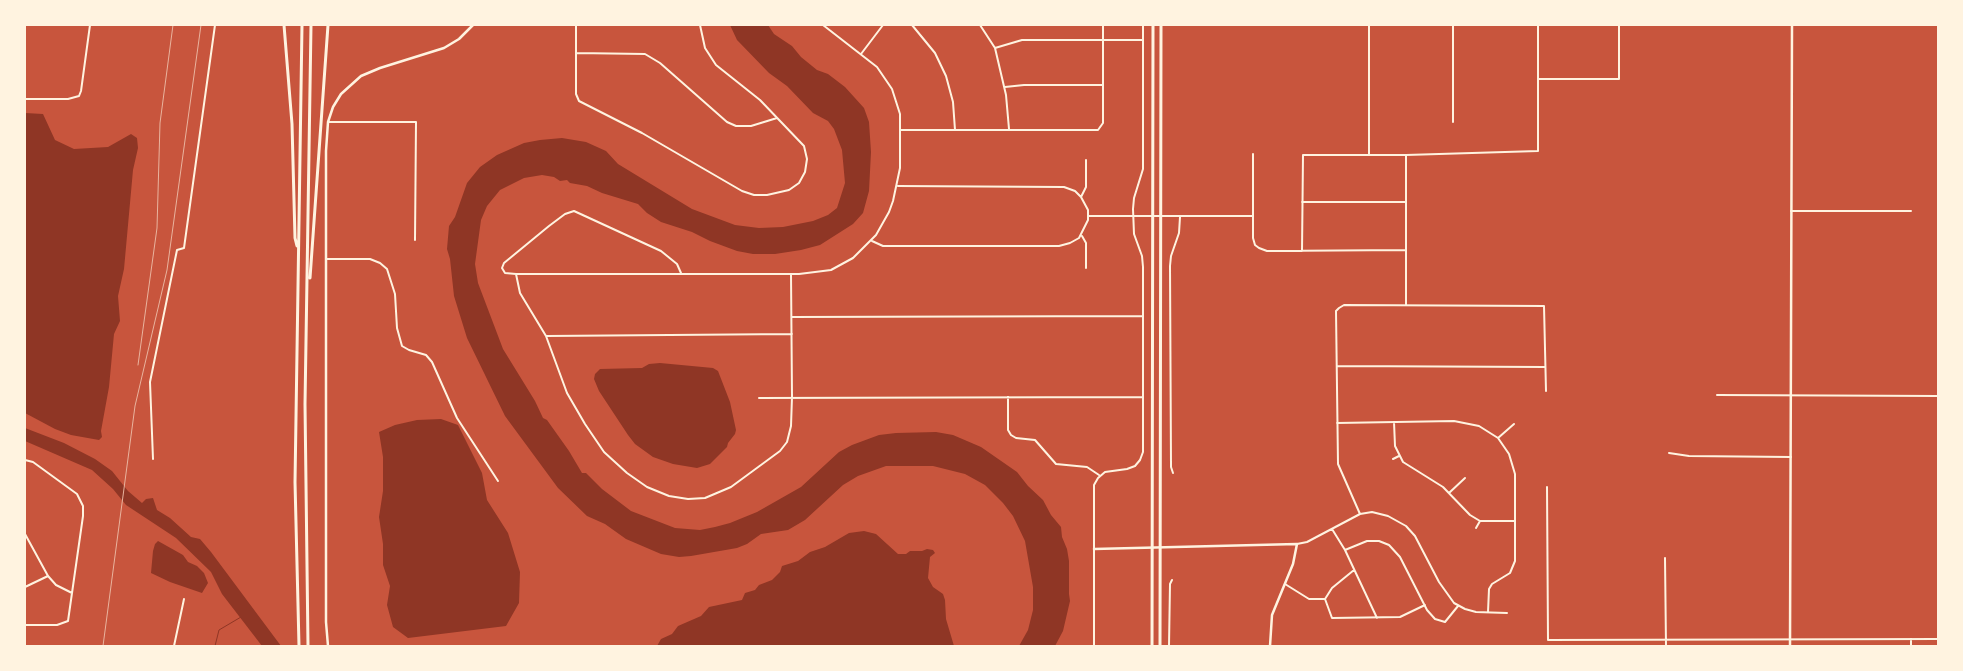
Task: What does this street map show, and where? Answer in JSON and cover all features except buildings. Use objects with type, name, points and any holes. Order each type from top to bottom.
[{"type":"main road","points":[[284,25],[294,151],[294,238],[298,249]]},
{"type":"main road","points":[[299,646],[295,499],[302,25]]},
{"type":"main road","points":[[308,646],[305,404],[311,25]]},
{"type":"main road","points":[[308,296],[328,25]]},
{"type":"main road","points":[[1152,25],[1152,646]]},
{"type":"main road","points":[[1160,646],[1161,25]]},
{"type":"street","points":[[25,99],[68,99],[78,96],[82,90],[90,25]]},
{"type":"street","points":[[153,459],[150,382],[176,250],[184,248],[215,25]]},
{"type":"street","points":[[328,646],[326,622],[326,139],[328,122],[339,98],[351,83],[361,76],[380,68],[444,48],[459,39],[473,25]]},
{"type":"street","points":[[576,25],[576,98],[581,103],[642,133],[742,190],[760,195],[782,193],[794,188],[803,178],[807,165],[804,146],[760,100],[716,65],[705,48],[700,25]]},
{"type":"street","points":[[681,273],[677,264],[661,251],[574,212],[562,216],[504,263],[502,268],[504,272],[516,274],[791,274],[822,272],[835,269],[853,258],[871,241],[889,212],[898,186],[901,130],[899,108],[892,89],[877,67],[824,25]]},
{"type":"street","points":[[861,54],[883,25]]},
{"type":"street","points":[[912,25],[935,54],[946,76],[954,102],[955,131]]},
{"type":"street","points":[[980,25],[995,48],[1005,87],[1008,130]]},
{"type":"street","points":[[901,130],[1093,131],[1100,129],[1103,123],[1103,25]]},
{"type":"street","points":[[1094,646],[1094,488],[1100,476],[1108,470],[1130,468],[1139,462],[1143,448],[1143,260],[1134,238],[1133,217],[1134,198],[1143,169],[1143,25]]},
{"type":"street","points":[[1369,25],[1369,154]]},
{"type":"street","points":[[1453,25],[1453,122]]},
{"type":"street","points":[[1302,251],[1303,155],[1406,155],[1538,150],[1538,25]]},
{"type":"street","points":[[1538,79],[1619,79],[1619,25]]},
{"type":"street","points":[[1790,646],[1792,25]]},
{"type":"street","points":[[995,48],[1022,40],[1143,40]]},
{"type":"street","points":[[576,53],[645,54],[660,63],[728,122],[736,126],[751,126],[777,118]]},
{"type":"street","points":[[1005,87],[1024,85],[1103,85]]},
{"type":"street","points":[[328,122],[416,122],[415,240]]},
{"type":"street","points":[[1252,154],[1254,242],[1257,247],[1267,251],[1406,250]]},
{"type":"street","points":[[1406,155],[1406,305]]},
{"type":"street","points":[[1082,197],[1086,187],[1086,160]]},
{"type":"street","points":[[871,241],[883,246],[1059,246],[1070,243],[1082,235],[1087,225],[1087,207],[1082,197],[1074,191],[1061,186],[898,186]]},
{"type":"street","points":[[1302,202],[1406,202]]},
{"type":"street","points":[[1791,211],[1911,211]]},
{"type":"street","points":[[1088,216],[1253,216]]},
{"type":"street","points":[[1173,472],[1170,449],[1170,266],[1171,256],[1179,233],[1180,217]]},
{"type":"street","points":[[1082,235],[1086,243],[1086,268]]},
{"type":"street","points":[[326,259],[370,259],[380,263],[387,269],[395,294],[397,328],[402,346],[426,355],[432,362],[456,418],[498,481]]},
{"type":"street","points":[[516,274],[520,293],[546,336],[567,393],[581,419],[604,452],[627,473],[641,483],[661,493],[676,497],[700,498],[724,490],[783,449],[790,432],[792,397],[791,274]]},
{"type":"street","points":[[1360,514],[1338,464],[1336,312],[1339,308],[1344,306],[1406,305],[1544,306],[1546,391]]},
{"type":"street","points":[[792,317],[1143,316]]},
{"type":"street","points":[[546,336],[792,334]]},
{"type":"street","points":[[1337,366],[1545,367]]},
{"type":"street","points":[[1717,395],[1938,396]]},
{"type":"street","points":[[1008,397],[1008,430],[1011,435],[1016,438],[1035,440],[1054,462],[1060,466],[1086,466],[1100,476]]},
{"type":"street","points":[[759,398],[1143,397]]},
{"type":"street","points":[[1337,423],[1394,421],[1468,422],[1498,438],[1512,461],[1515,474],[1515,561],[1510,573],[1492,584],[1488,612]]},
{"type":"street","points":[[1394,421],[1395,446],[1404,462],[1426,475],[1449,493],[1470,515],[1480,520],[1515,521]]},
{"type":"street","points":[[1498,438],[1514,424]]},
{"type":"street","points":[[1669,454],[1689,456],[1791,457]]},
{"type":"street","points":[[1393,459],[1399,456]]},
{"type":"street","points":[[25,460],[33,462],[77,494],[81,500],[83,516],[69,619],[57,626],[25,625]]},
{"type":"street","points":[[1449,493],[1465,478]]},
{"type":"street","points":[[1547,487],[1548,640],[1938,639]]},
{"type":"street","points":[[1094,549],[1297,544],[1307,542],[1360,514],[1372,512],[1388,516],[1406,526],[1424,550],[1449,598],[1458,606],[1476,612],[1507,613]]},
{"type":"street","points":[[1476,528],[1480,520]]},
{"type":"street","points":[[1332,529],[1345,550],[1377,619]]},
{"type":"street","points":[[25,534],[26,539],[48,576],[56,584],[73,594]]},
{"type":"street","points":[[1345,550],[1367,541],[1379,541],[1389,545],[1400,557],[1425,605],[1435,619],[1445,622],[1458,606]]},
{"type":"street","points":[[1270,646],[1272,615],[1295,558],[1297,544]]},
{"type":"street","points":[[1665,558],[1666,646]]},
{"type":"street","points":[[1325,599],[1332,588],[1354,570]]},
{"type":"street","points":[[25,587],[48,576]]},
{"type":"street","points":[[1169,646],[1170,584],[1172,580]]},
{"type":"street","points":[[1284,584],[1309,599],[1325,599]]},
{"type":"street","points":[[174,646],[184,599]]},
{"type":"street","points":[[1325,599],[1332,618],[1377,619],[1400,617],[1425,605]]},
{"type":"street","points":[[1911,639],[1911,646]]},
{"type":"shaded area","points":[[730,25],[768,25],[774,34],[792,46],[801,57],[817,70],[828,74],[845,87],[864,108],[869,122],[871,152],[869,191],[863,213],[853,224],[820,245],[775,254],[753,254],[737,251],[692,232],[661,222],[647,213],[638,204],[602,193],[587,186],[570,183],[567,180],[560,181],[554,177],[542,175],[524,178],[500,190],[487,206],[481,220],[475,264],[478,283],[503,349],[535,401],[543,418],[547,420],[569,451],[582,473],[586,473],[602,489],[631,511],[675,528],[700,530],[730,523],[757,512],[801,487],[839,452],[879,435],[936,432],[953,435],[981,447],[1017,472],[1043,500],[1051,515],[1061,527],[1069,561],[1070,601],[1063,631],[1055,646],[1019,646],[1028,630],[1033,610],[1033,587],[1025,541],[1013,516],[1003,503],[985,485],[965,474],[933,466],[886,466],[858,476],[843,485],[805,520],[788,530],[761,534],[747,544],[737,548],[679,557],[661,554],[626,539],[605,524],[587,516],[558,488],[505,416],[467,338],[454,296],[447,249],[449,226],[455,217],[467,183],[480,167],[497,155],[524,143],[540,140],[562,138],[586,142],[606,151],[618,164],[692,209],[735,225],[759,228],[783,227],[813,221],[828,215],[837,208],[845,183],[842,150],[834,129],[828,121],[813,113],[787,86],[769,73],[737,40]]},
{"type":"shaded area","points":[[25,113],[43,114],[55,140],[74,149],[108,147],[131,134],[137,138],[138,148],[133,170],[124,269],[118,296],[120,321],[114,334],[109,387],[101,431],[102,437],[99,440],[71,435],[25,413]]},
{"type":"shaded area","points":[[660,363],[713,368],[718,371],[730,402],[736,430],[727,447],[710,464],[697,468],[673,464],[653,457],[635,444],[599,391],[594,379],[595,374],[600,369],[642,368],[649,364]]},
{"type":"shaded area","points":[[441,419],[458,425],[482,473],[487,500],[508,533],[520,572],[519,603],[506,626],[408,638],[393,627],[387,605],[390,586],[383,565],[383,544],[379,517],[383,491],[383,457],[379,432],[395,425],[417,420]]},
{"type":"shaded area","points":[[25,428],[64,443],[95,459],[112,471],[128,491],[142,503],[146,499],[153,498],[157,510],[170,518],[191,537],[200,539],[281,646],[262,646],[222,594],[211,572],[176,538],[126,505],[113,489],[92,470],[25,441]]},
{"type":"shaded area","points":[[864,531],[876,534],[898,554],[927,549],[933,550],[935,553],[930,557],[928,578],[933,587],[943,594],[946,619],[954,646],[657,646],[661,639],[672,634],[678,626],[701,616],[709,607],[742,600],[745,593],[755,590],[759,585],[772,580],[780,572],[782,566],[798,561],[810,552],[825,547],[849,533]]},
{"type":"shaded area","points":[[158,541],[183,555],[188,562],[197,566],[204,573],[208,583],[202,593],[151,573],[153,551]]},
{"type":"waterway","points":[[215,646],[219,630],[241,617]]},
{"type":"railway","points":[[138,365],[157,228],[160,123],[173,25]]},
{"type":"railway","points":[[103,646],[135,406],[167,270],[201,25]]}]
